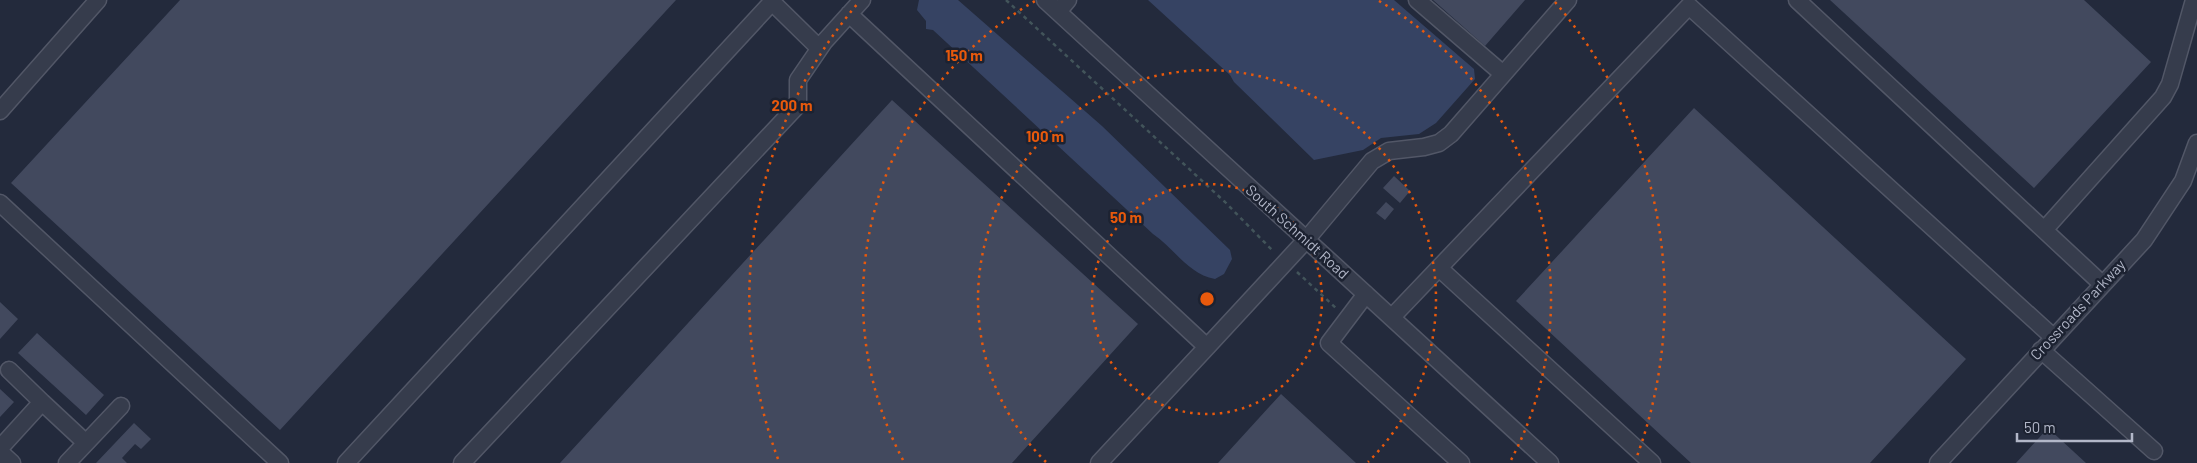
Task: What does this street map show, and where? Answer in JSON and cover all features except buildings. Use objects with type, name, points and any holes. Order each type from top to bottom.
[{"type":"street","points":[[0,111],[98,0]]},
{"type":"street","name":"South Schmidt Road","points":[[1045,0],[1063,6],[1306,240],[1550,463]]},
{"type":"street","points":[[1417,0],[1503,74]]},
{"type":"street","points":[[1099,463],[1306,240],[1372,161],[1388,151],[1424,147],[1439,143],[1451,134],[1568,0]]},
{"type":"street","points":[[1797,0],[2102,284]]},
{"type":"street","points":[[2045,229],[2163,97],[2170,84],[2194,0]]},
{"type":"street","points":[[346,463],[772,2],[819,48]]},
{"type":"street","points":[[462,463],[798,105],[798,80],[819,48],[856,5],[1207,347]]},
{"type":"street","points":[[1392,317],[1689,6],[2053,337]]},
{"type":"street","name":"Crossroads Parkway","points":[[1938,463],[2144,240],[2183,181],[2197,142]]},
{"type":"street","points":[[0,202],[280,463]]},
{"type":"street","points":[[1439,268],[1652,463]]},
{"type":"street","points":[[1366,294],[1329,343],[1462,463]]},
{"type":"street","points":[[2041,350],[2154,452]]},
{"type":"street","points":[[10,370],[86,443]]},
{"type":"street","points":[[0,448],[42,402]]},
{"type":"street","points":[[67,463],[120,406]]},
{"type":"street","points":[[0,452],[12,463]]},
{"type":"path","points":[[1006,0],[1225,202],[1258,238],[1340,312]]},
{"type":"water","points":[[919,0],[958,0],[1102,126],[1230,250],[1232,259],[1224,274],[1215,279],[1189,267],[933,30],[926,29],[926,21],[917,10]]},
{"type":"water","points":[[1148,0],[1394,0],[1474,69],[1475,79],[1436,123],[1419,134],[1381,138],[1363,150],[1314,160],[1234,82],[1230,75]]}]
